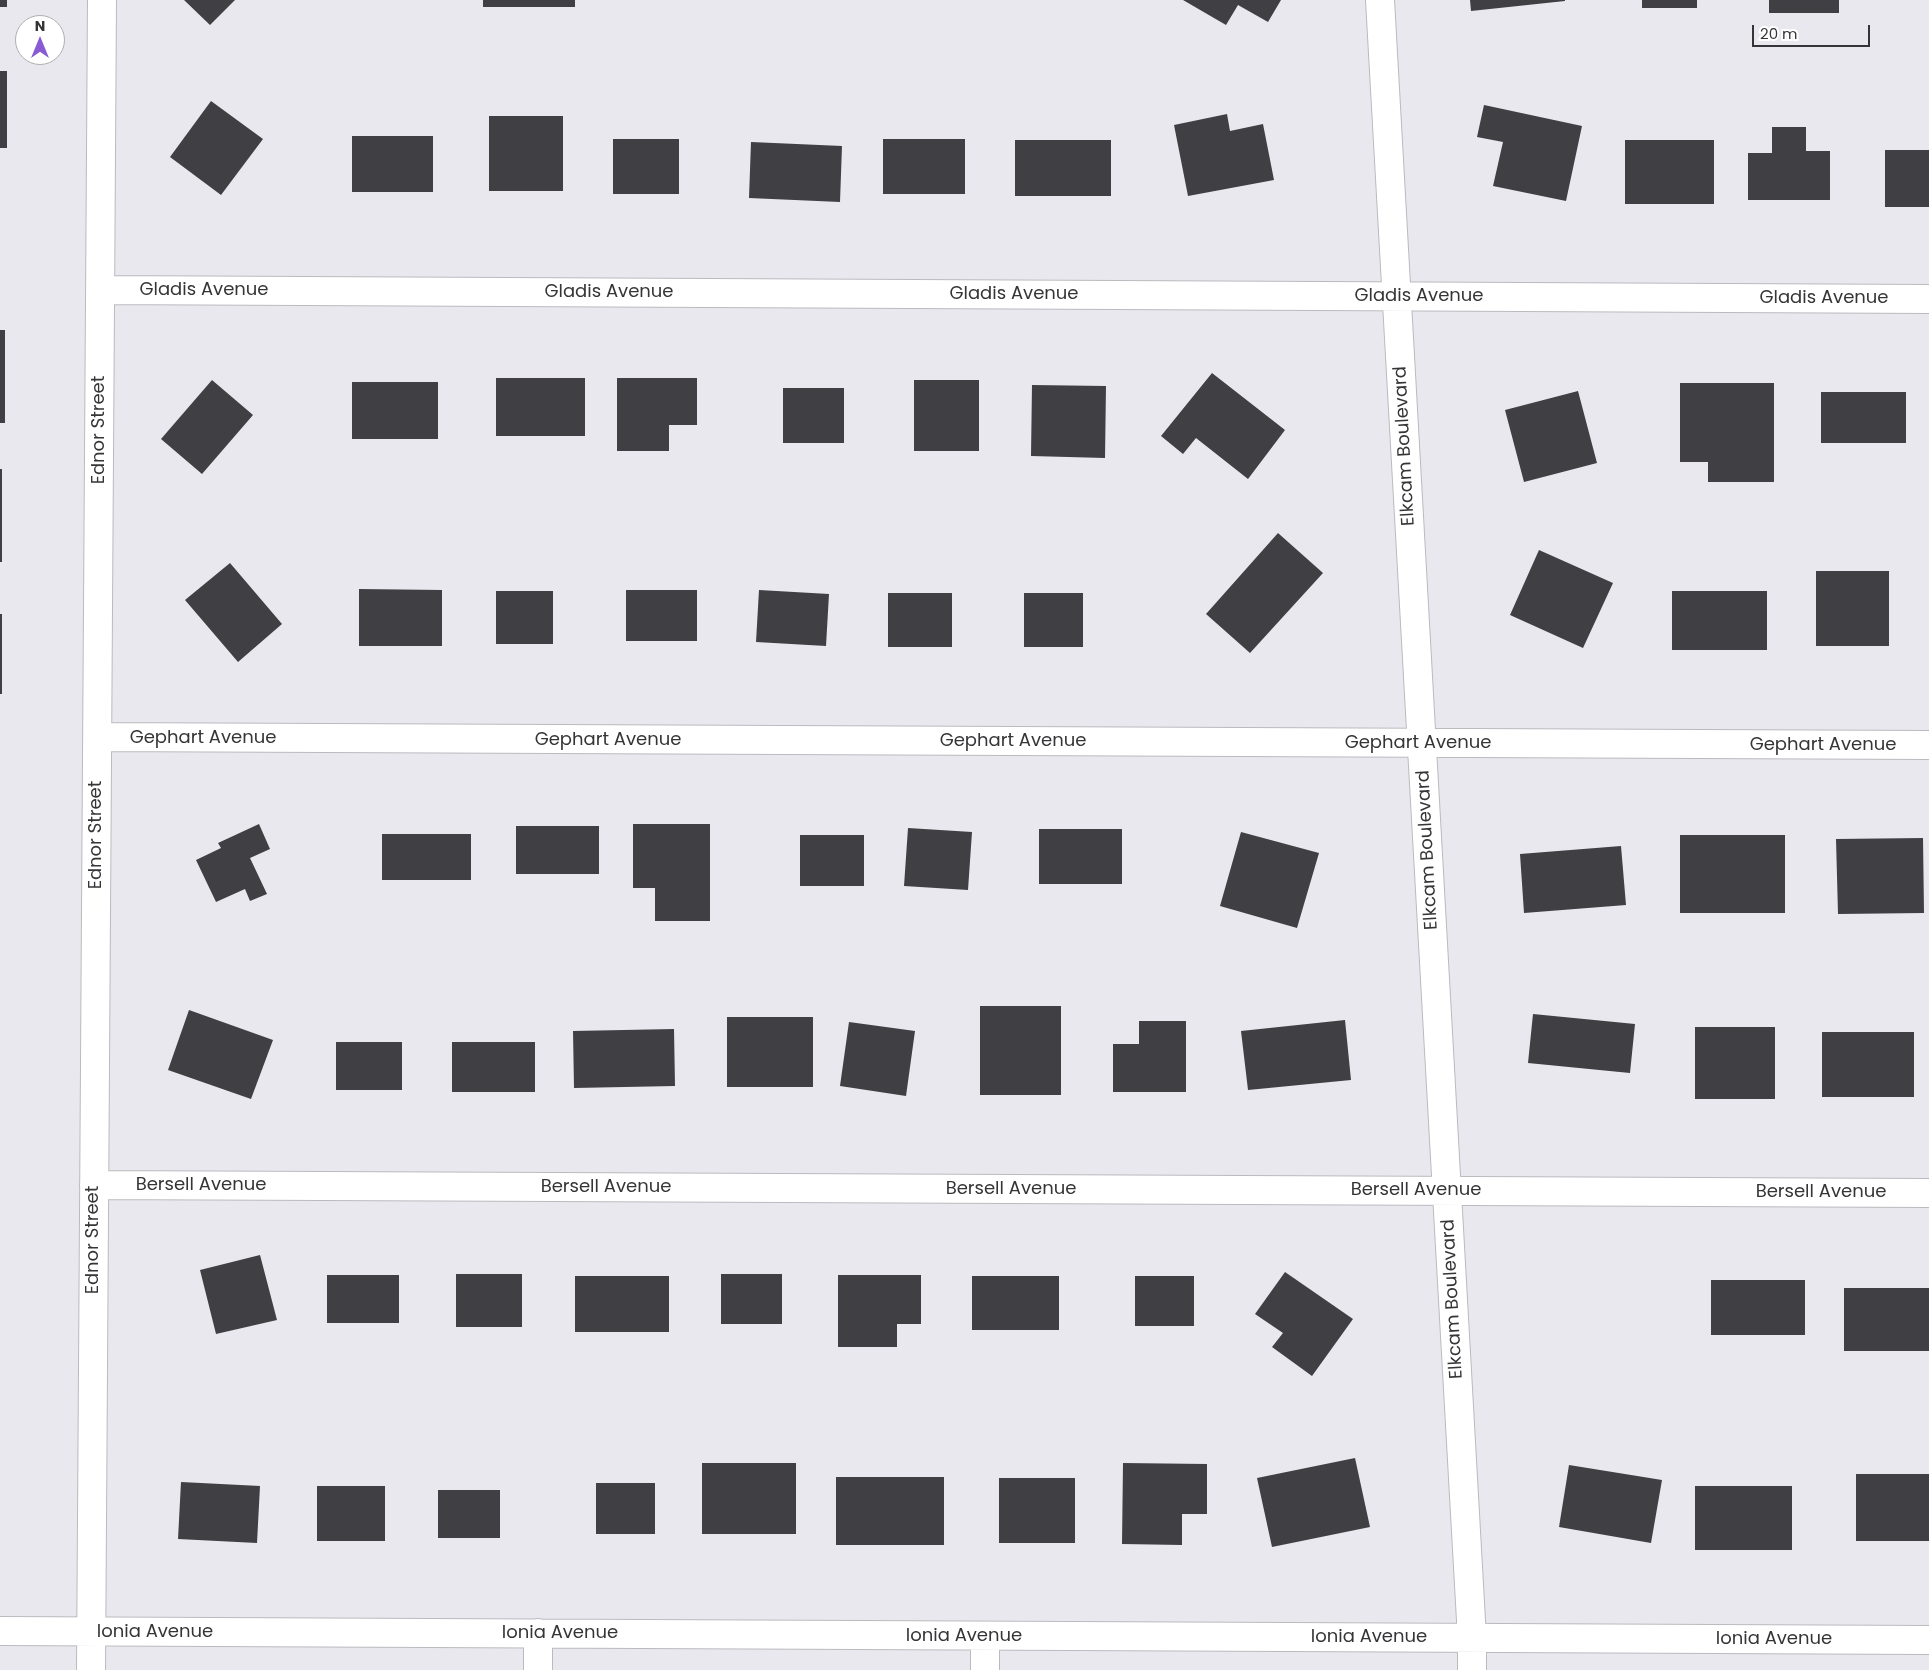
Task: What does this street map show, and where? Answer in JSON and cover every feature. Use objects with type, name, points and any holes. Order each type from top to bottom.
[{"type":"street","name":"Ednor Street","points":[[91,1670],[102,0]]},
{"type":"street","name":"Elkcam Boulevard","points":[[1380,0],[1472,1638],[1472,1670]]},
{"type":"street","name":"Gladis Avenue","points":[[100,290],[1929,298]]},
{"type":"street","name":"Gephart Avenue","points":[[97,737],[1929,746]]},
{"type":"street","name":"Bersell Avenue","points":[[94,1185],[1929,1193]]},
{"type":"street","name":"Ionia Avenue","points":[[0,1631],[1929,1640]]},
{"type":"street","points":[[538,1633],[538,1670]]},
{"type":"street","points":[[985,1636],[985,1670]]},
{"type":"building","points":[[0,0],[7,0],[7,7],[0,7]]},
{"type":"building","points":[[184,0],[235,0],[210,25]]},
{"type":"building","points":[[483,0],[575,0],[575,7],[483,7]]},
{"type":"building","points":[[1183,0],[1281,0],[1268,22],[1238,5],[1226,25]]},
{"type":"building","points":[[1470,0],[1565,0],[1565,1],[1471,11]]},
{"type":"building","points":[[1642,0],[1697,0],[1697,8],[1642,8]]},
{"type":"building","points":[[1769,0],[1839,0],[1839,13],[1769,13]]},
{"type":"building","points":[[0,71],[7,71],[7,148],[0,148]]},
{"type":"building","points":[[211,101],[263,139],[221,195],[170,157]]},
{"type":"building","points":[[1484,105],[1582,126],[1566,201],[1493,186],[1503,142],[1477,137]]},
{"type":"building","points":[[1227,114],[1230,131],[1263,124],[1274,180],[1188,196],[1174,125]]},
{"type":"building","points":[[489,116],[563,116],[563,191],[489,191]]},
{"type":"building","points":[[1772,127],[1806,127],[1806,151],[1830,151],[1830,200],[1748,200],[1748,153],[1772,153]]},
{"type":"building","points":[[352,136],[433,136],[433,192],[352,192]]},
{"type":"building","points":[[613,139],[679,139],[679,194],[613,194]]},
{"type":"building","points":[[883,139],[965,139],[965,194],[883,194]]},
{"type":"building","points":[[1015,140],[1111,140],[1111,196],[1015,196]]},
{"type":"building","points":[[1625,140],[1714,140],[1714,204],[1625,204]]},
{"type":"building","points":[[751,142],[842,146],[840,202],[749,198]]},
{"type":"building","points":[[1885,150],[1929,150],[1929,207],[1885,207]]},
{"type":"building","points":[[0,330],[5,330],[5,423],[0,423]]},
{"type":"building","points":[[1212,373],[1285,430],[1248,479],[1196,438],[1183,454],[1161,436]]},
{"type":"building","points":[[496,378],[585,378],[585,436],[496,436]]},
{"type":"building","points":[[617,378],[697,378],[697,425],[669,425],[669,451],[617,451]]},
{"type":"building","points":[[212,380],[253,415],[202,474],[161,439]]},
{"type":"building","points":[[914,380],[979,380],[979,451],[914,451]]},
{"type":"building","points":[[352,382],[438,382],[438,439],[352,439]]},
{"type":"building","points":[[1680,383],[1774,383],[1774,482],[1708,482],[1708,462],[1680,462]]},
{"type":"building","points":[[1032,385],[1106,386],[1105,458],[1031,456]]},
{"type":"building","points":[[783,388],[844,388],[844,443],[783,443]]},
{"type":"building","points":[[1578,391],[1597,463],[1524,482],[1505,410]]},
{"type":"building","points":[[1821,392],[1906,392],[1906,443],[1821,443]]},
{"type":"building","points":[[0,469],[2,469],[2,562],[0,562]]},
{"type":"building","points":[[1278,533],[1323,573],[1250,653],[1206,614]]},
{"type":"building","points":[[1539,550],[1613,583],[1583,648],[1510,615]]},
{"type":"building","points":[[230,563],[282,624],[238,662],[185,600]]},
{"type":"building","points":[[1816,571],[1889,571],[1889,646],[1816,646]]},
{"type":"building","points":[[359,589],[442,590],[442,646],[359,646]]},
{"type":"building","points":[[626,590],[697,590],[697,641],[626,641]]},
{"type":"building","points":[[759,590],[829,594],[826,646],[756,642]]},
{"type":"building","points":[[496,591],[553,591],[553,644],[496,644]]},
{"type":"building","points":[[1672,591],[1767,591],[1767,650],[1672,650]]},
{"type":"building","points":[[888,593],[952,593],[952,647],[888,647]]},
{"type":"building","points":[[1024,593],[1083,593],[1083,647],[1024,647]]},
{"type":"building","points":[[0,614],[2,614],[2,694],[0,694]]},
{"type":"building","points":[[259,824],[270,849],[250,858],[267,894],[250,901],[245,889],[216,902],[196,860],[221,848],[218,843]]},
{"type":"building","points":[[633,824],[710,824],[710,921],[655,921],[655,888],[633,888]]},
{"type":"building","points":[[516,826],[599,826],[599,874],[516,874]]},
{"type":"building","points":[[908,828],[972,832],[968,890],[904,886]]},
{"type":"building","points":[[1039,829],[1122,829],[1122,884],[1039,884]]},
{"type":"building","points":[[1241,832],[1319,853],[1297,928],[1220,906]]},
{"type":"building","points":[[382,834],[471,834],[471,880],[382,880]]},
{"type":"building","points":[[800,835],[864,835],[864,886],[800,886]]},
{"type":"building","points":[[1680,835],[1785,835],[1785,913],[1680,913]]},
{"type":"building","points":[[1923,838],[1924,913],[1838,914],[1836,839]]},
{"type":"building","points":[[1621,846],[1626,905],[1524,913],[1520,854]]},
{"type":"building","points":[[980,1006],[1061,1006],[1061,1095],[980,1095]]},
{"type":"building","points":[[189,1010],[273,1040],[251,1099],[168,1070]]},
{"type":"building","points":[[1533,1014],[1635,1024],[1630,1073],[1528,1063]]},
{"type":"building","points":[[727,1017],[813,1017],[813,1087],[727,1087]]},
{"type":"building","points":[[1345,1020],[1351,1080],[1248,1090],[1241,1031]]},
{"type":"building","points":[[1139,1021],[1186,1021],[1186,1092],[1113,1092],[1113,1044],[1139,1044]]},
{"type":"building","points":[[849,1022],[915,1031],[906,1096],[840,1086]]},
{"type":"building","points":[[1695,1027],[1775,1027],[1775,1099],[1695,1099]]},
{"type":"building","points":[[674,1029],[675,1086],[574,1088],[573,1031]]},
{"type":"building","points":[[1822,1032],[1914,1032],[1914,1097],[1822,1097]]},
{"type":"building","points":[[336,1042],[402,1042],[402,1090],[336,1090]]},
{"type":"building","points":[[452,1042],[535,1042],[535,1092],[452,1092]]},
{"type":"building","points":[[260,1255],[277,1320],[216,1334],[200,1270]]},
{"type":"building","points":[[1285,1272],[1353,1319],[1312,1376],[1272,1347],[1283,1333],[1255,1314]]},
{"type":"building","points":[[456,1274],[522,1274],[522,1327],[456,1327]]},
{"type":"building","points":[[721,1274],[782,1274],[782,1324],[721,1324]]},
{"type":"building","points":[[327,1275],[399,1275],[399,1323],[327,1323]]},
{"type":"building","points":[[838,1275],[921,1275],[921,1324],[897,1324],[897,1347],[838,1347]]},
{"type":"building","points":[[575,1276],[669,1276],[669,1332],[575,1332]]},
{"type":"building","points":[[972,1276],[1059,1276],[1059,1330],[972,1330]]},
{"type":"building","points":[[1135,1276],[1194,1276],[1194,1326],[1135,1326]]},
{"type":"building","points":[[1711,1280],[1805,1280],[1805,1335],[1711,1335]]},
{"type":"building","points":[[1844,1288],[1929,1288],[1929,1351],[1844,1351]]},
{"type":"building","points":[[1355,1458],[1370,1527],[1272,1547],[1257,1478]]},
{"type":"building","points":[[702,1463],[796,1463],[796,1534],[702,1534]]},
{"type":"building","points":[[1123,1463],[1207,1464],[1207,1514],[1182,1514],[1182,1545],[1122,1544]]},
{"type":"building","points":[[1569,1465],[1662,1480],[1651,1543],[1559,1527]]},
{"type":"building","points":[[1856,1474],[1929,1474],[1929,1541],[1856,1541]]},
{"type":"building","points":[[836,1477],[944,1477],[944,1545],[836,1545]]},
{"type":"building","points":[[999,1478],[1075,1478],[1075,1543],[999,1543]]},
{"type":"building","points":[[181,1482],[260,1486],[257,1543],[178,1539]]},
{"type":"building","points":[[596,1483],[655,1483],[655,1534],[596,1534]]},
{"type":"building","points":[[317,1486],[385,1486],[385,1541],[317,1541]]},
{"type":"building","points":[[1695,1486],[1792,1486],[1792,1550],[1695,1550]]},
{"type":"building","points":[[438,1490],[500,1490],[500,1538],[438,1538]]}]
